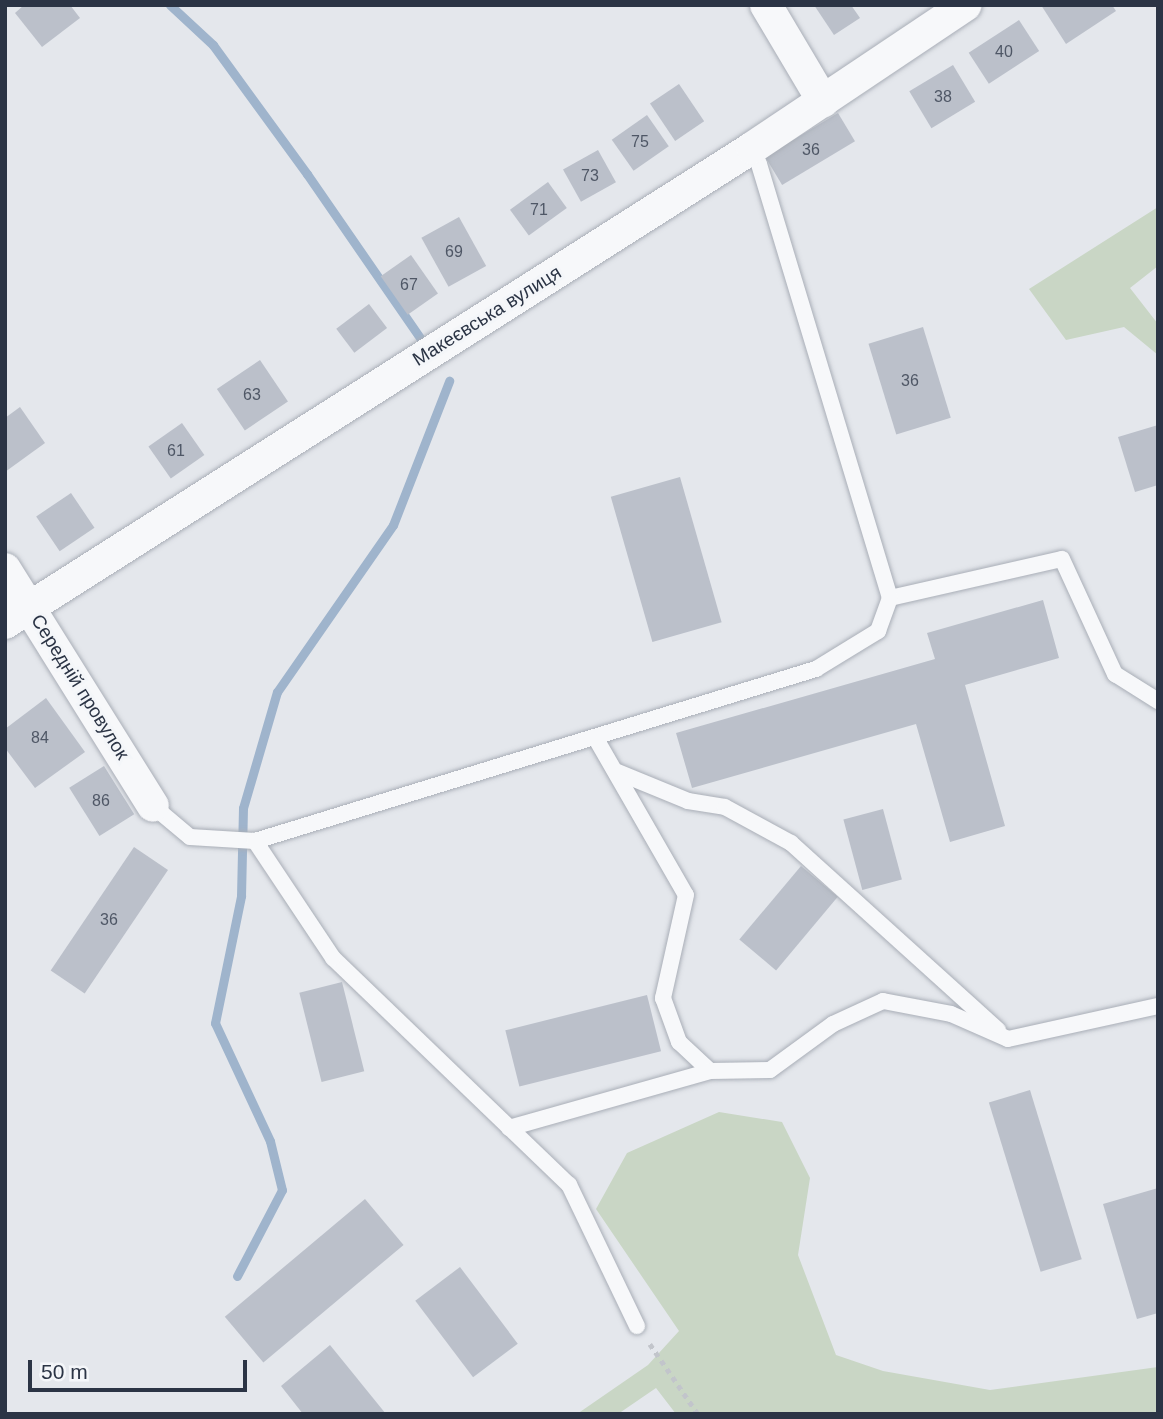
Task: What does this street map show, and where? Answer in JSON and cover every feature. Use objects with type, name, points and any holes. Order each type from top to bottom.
[{"type":"street","points":[[766,5],[823,101]]},
{"type":"street","name":"Макеєвська вулиця","points":[[17,614],[752,148],[966,5]]},
{"type":"street","name":"Середній провулок","points":[[5,569],[17,614],[153,806]]},
{"type":"lane","points":[[153,806],[190,838],[255,841],[816,669],[878,631],[890,598],[760,164],[752,148]]},
{"type":"lane","points":[[890,598],[1062,559],[1115,674],[1158,701]]},
{"type":"lane","points":[[595,737],[686,895],[663,998],[679,1042],[710,1071]]},
{"type":"lane","points":[[615,771],[688,801],[725,807],[791,843],[1008,1039]]},
{"type":"lane","points":[[255,841],[333,958],[569,1185],[637,1326]]},
{"type":"lane","points":[[509,1128],[710,1071],[770,1070],[833,1024],[883,1001],[951,1014],[1008,1039],[1158,1006]]},
{"type":"path","points":[[637,1326],[698,1414]]},
{"type":"green space","points":[[1158,207],[1158,266],[1130,288],[1158,324],[1158,355],[1124,327],[1066,340],[1029,289]]},
{"type":"green space","points":[[719,1112],[782,1122],[810,1178],[798,1255],[836,1355],[883,1371],[990,1390],[1158,1367],[1158,1414],[676,1414],[656,1388],[618,1414],[577,1414],[648,1365],[679,1331],[596,1209],[627,1153]]},
{"type":"building","points":[[24,5],[70,5],[80,18],[42,47],[15,13]]},
{"type":"building","points":[[814,5],[851,5],[860,18],[834,35]]},
{"type":"building","points":[[1041,5],[1112,5],[1116,11],[1066,44]]},
{"type":"building","points":[[1019,20],[1039,51],[989,84],[969,53]]},
{"type":"building","points":[[953,65],[975,102],[931,128],[909,91]]},
{"type":"building","points":[[679,84],[704,121],[675,141],[650,104]]},
{"type":"building","points":[[838,113],[855,141],[782,185],[765,157]]},
{"type":"building","points":[[647,115],[669,146],[634,171],[612,140]]},
{"type":"building","points":[[598,150],[616,182],[581,202],[563,169]]},
{"type":"building","points":[[548,182],[567,208],[529,236],[510,210]]},
{"type":"building","points":[[459,217],[486,266],[449,287],[421,238]]},
{"type":"building","points":[[411,255],[438,294],[408,315],[381,276]]},
{"type":"building","points":[[369,304],[387,328],[354,353],[336,329]]},
{"type":"building","points":[[923,327],[951,418],[896,435],[868,344]]},
{"type":"building","points":[[260,360],[288,401],[245,431],[217,389]]},
{"type":"building","points":[[20,407],[45,443],[5,472],[5,418]]},
{"type":"building","points":[[182,423],[204,455],[171,478],[148,447]]},
{"type":"building","points":[[1158,425],[1158,485],[1135,492],[1118,437]]},
{"type":"building","points":[[680,477],[722,622],[652,642],[611,497]]},
{"type":"building","points":[[71,493],[94,528],[60,551],[36,516]]},
{"type":"building","points":[[1043,600],[1059,658],[965,685],[1005,826],[950,842],[916,724],[692,788],[676,733],[935,659],[927,633]]},
{"type":"building","points":[[46,698],[85,752],[35,788],[5,748],[5,729]]},
{"type":"building","points":[[104,766],[134,814],[99,836],[69,788]]},
{"type":"building","points":[[883,809],[902,880],[862,890],[843,820]]},
{"type":"building","points":[[134,847],[168,870],[85,993],[51,971]]},
{"type":"building","points":[[801,866],[838,897],[776,970],[739,940]]},
{"type":"building","points":[[342,982],[364,1071],[322,1082],[299,993]]},
{"type":"building","points":[[647,995],[661,1051],[519,1087],[505,1030]]},
{"type":"building","points":[[1030,1090],[1082,1259],[1041,1272],[989,1103]]},
{"type":"building","points":[[1158,1188],[1158,1313],[1137,1319],[1103,1204]]},
{"type":"building","points":[[365,1199],[404,1245],[263,1363],[225,1317]]},
{"type":"building","points":[[460,1267],[518,1344],[473,1377],[415,1301]]},
{"type":"building","points":[[330,1345],[386,1414],[303,1414],[281,1386]]},
{"type":"waterway","points":[[170,5],[213,45],[307,174],[420,338]]},
{"type":"waterway","points":[[237,1276],[282,1190],[270,1141],[215,1023],[241,896],[243,808],[277,692],[393,525],[449,381]]}]
